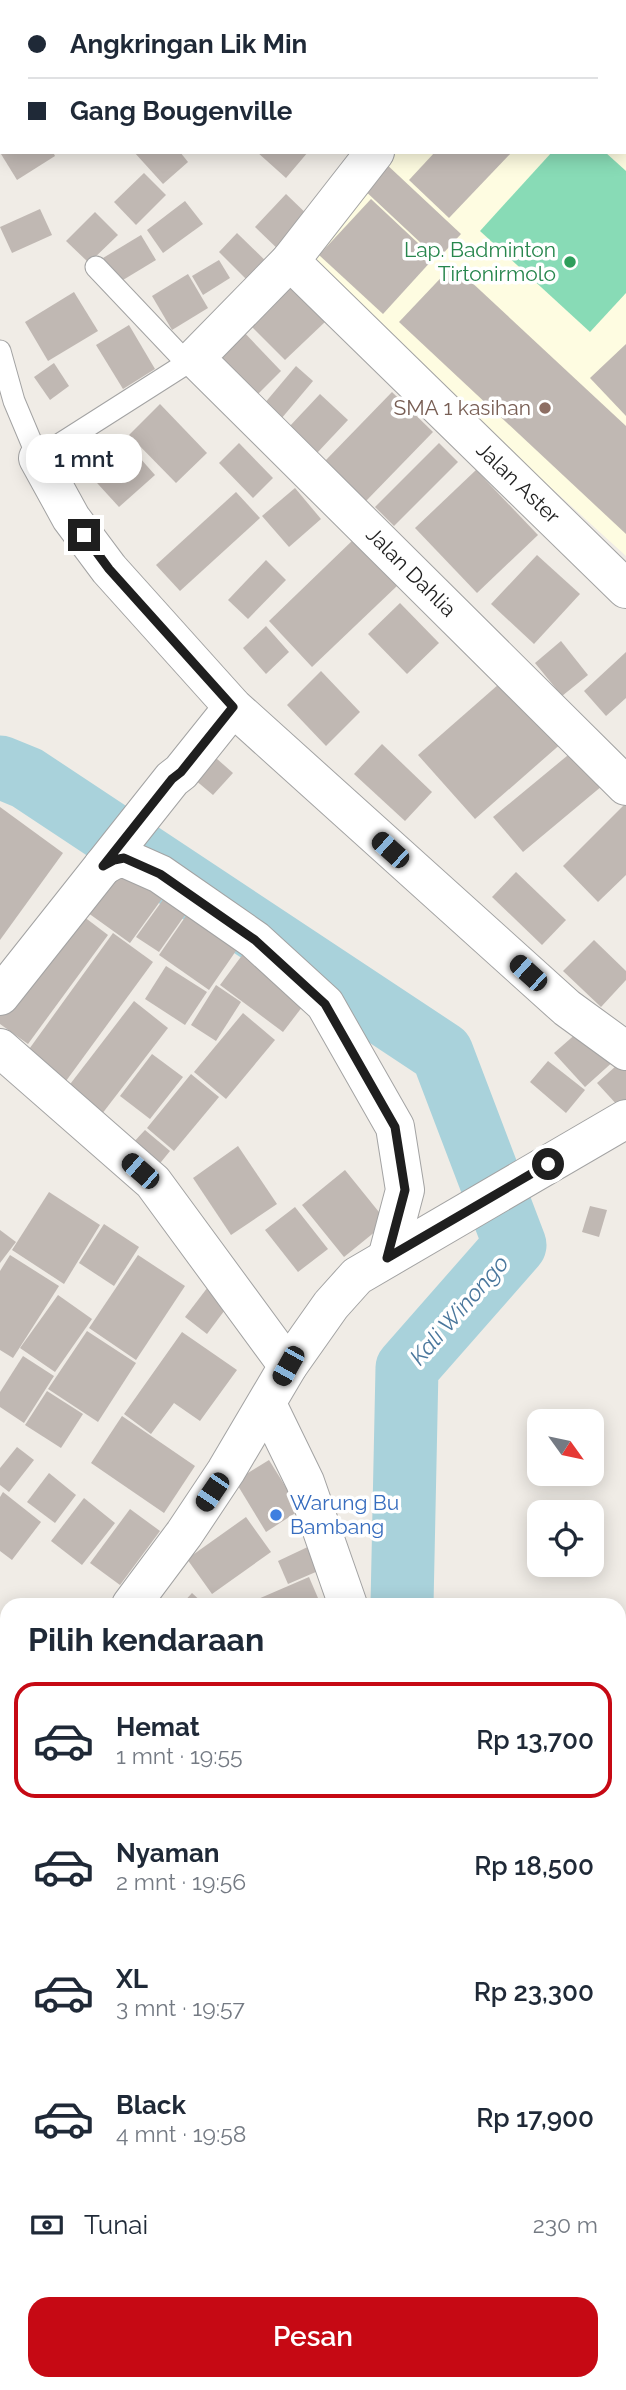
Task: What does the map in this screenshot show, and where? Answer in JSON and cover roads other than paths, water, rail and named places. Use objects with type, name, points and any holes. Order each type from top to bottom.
[{"type":"street","points":[[191,360],[290,261],[373,154]]},
{"type":"street","name":"Jalan Aster","points":[[290,261],[626,589]]},
{"type":"street","name":"Jalan Dahlia","points":[[191,360],[626,786]]},
{"type":"street","points":[[44,454],[71,518],[109,569],[233,707],[567,1008],[626,1051]]},
{"type":"street","points":[[0,996],[172,779],[181,772],[233,707]]},
{"type":"street","points":[[107,861],[124,858],[160,874],[255,940],[325,1004],[395,1127],[405,1190],[387,1258]]},
{"type":"street","points":[[0,1048],[153,1182],[288,1366]]},
{"type":"street","points":[[136,1598],[184,1534],[267,1404],[288,1366],[331,1305],[357,1276],[622,1121]]},
{"type":"street","points":[[267,1404],[305,1482],[346,1598]]},
{"type":"lane","points":[[0,351],[14,401],[44,454],[191,360],[96,267]]},
{"type":"waterway","name":"Kali Winongo","points":[[0,767],[27,778],[442,1053],[515,1245],[407,1368],[402,1598]]},
{"type":"place","name":"Lap. Badminton Tirtonirmolo","points":[[570,262]]},
{"type":"place","name":"SMA 1 kasihan","points":[[545,408]]},
{"type":"place","name":"Warung Bu Bambang","points":[[276,1515]]}]
